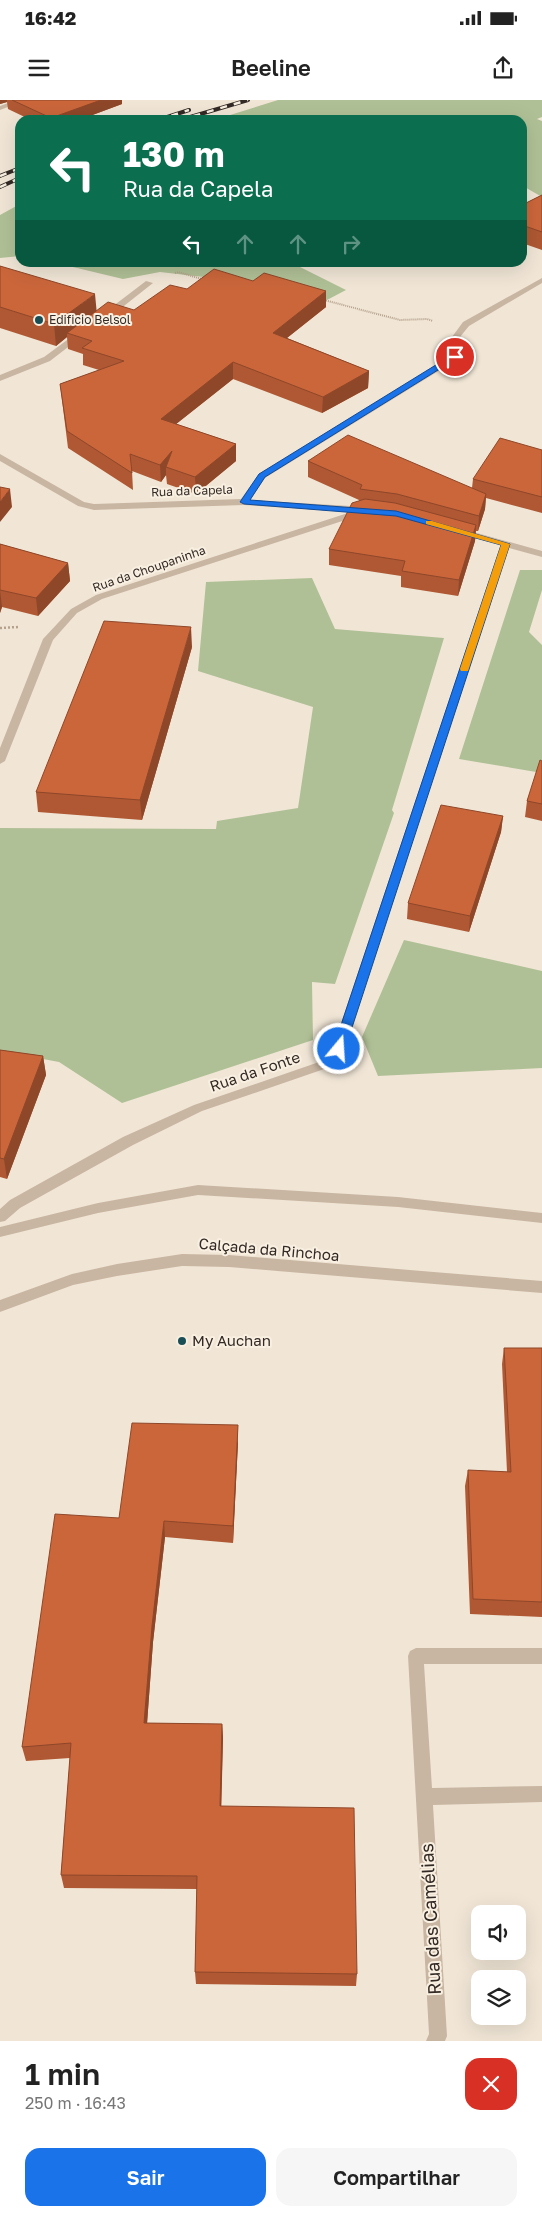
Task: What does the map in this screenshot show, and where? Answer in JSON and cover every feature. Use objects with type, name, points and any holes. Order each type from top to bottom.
[{"type":"street","points":[[0,108],[23,100]]},
{"type":"street","points":[[244,502],[262,476],[455,357],[456,337],[466,324],[542,280]]},
{"type":"street","points":[[102,318],[149,283]]},
{"type":"street","points":[[0,378],[47,360],[86,330]]},
{"type":"street","name":"Rua da Capela","points":[[0,458],[82,504],[94,507],[244,502],[372,510]]},
{"type":"street","name":"Rua da Choupaninha","points":[[0,761],[48,639],[74,611],[99,597],[372,510]]},
{"type":"street","points":[[451,529],[542,554]]},
{"type":"street","name":"Rua da Fonte","points":[[0,1217],[15,1204],[128,1141],[198,1108],[326,1064],[339,1049],[506,544]]},
{"type":"street","points":[[0,1232],[98,1208],[198,1190],[398,1202],[542,1218]]},
{"type":"street","name":"Calçada da Rinchoa","points":[[0,1306],[72,1280],[182,1260],[229,1261],[542,1288]]},
{"type":"street","name":"Rua das Camélias","points":[[435,2041],[438,2036],[416,1656],[542,1656]]},
{"type":"street","points":[[424,1797],[542,1794]]},
{"type":"path","points":[[149,283],[178,272],[210,281]]},
{"type":"path","points":[[316,298],[400,320],[427,319],[462,331]]},
{"type":"green space","points":[[278,100],[542,100],[542,117],[537,119],[542,121],[542,197],[527,188],[527,115],[230,115]]},
{"type":"green space","points":[[15,207],[15,256],[0,258],[0,215]]},
{"type":"green space","points":[[73,267],[300,267],[346,290],[327,300],[264,284],[160,272],[123,279]]},
{"type":"green space","points":[[520,570],[542,570],[542,590],[529,632],[542,645],[542,773],[459,759]]},
{"type":"green space","points":[[312,578],[335,629],[444,638],[392,810],[394,813],[335,984],[312,982],[313,1040],[122,1103],[59,1062],[0,1051],[0,828],[216,829],[217,821],[298,808],[313,707],[198,671],[206,582]]},
{"type":"green space","points":[[404,940],[542,971],[542,1068],[378,1076],[362,1037]]},
{"type":"building","points":[[12,100],[101,100],[59,115],[44,115]]},
{"type":"building","points":[[542,195],[542,232],[527,227],[527,202]]},
{"type":"building","points":[[0,266],[95,294],[54,324],[0,307]]},
{"type":"building","points":[[214,269],[253,281],[264,273],[326,291],[273,333],[369,371],[323,397],[233,362],[161,419],[236,444],[195,477],[166,467],[172,451],[160,465],[130,454],[132,473],[67,431],[60,384],[124,361],[82,348],[92,341],[67,333],[108,302],[134,310],[170,285],[187,289]]},
{"type":"building","points":[[348,435],[486,494],[479,516],[397,494],[360,489],[362,485],[308,461]]},
{"type":"building","points":[[500,438],[542,450],[542,497],[473,479]]},
{"type":"building","points":[[0,487],[10,489],[0,502]]},
{"type":"building","points":[[365,499],[395,503],[476,525],[459,580],[402,571],[405,561],[329,549],[352,503]]},
{"type":"building","points":[[0,544],[68,563],[36,598],[0,590]]},
{"type":"building","points":[[104,621],[191,627],[140,800],[36,792]]},
{"type":"building","points":[[540,760],[542,761],[542,804],[527,801]]},
{"type":"building","points":[[441,805],[503,816],[470,916],[408,903]]},
{"type":"building","points":[[0,1050],[43,1056],[4,1159],[0,1158]]},
{"type":"building","points":[[504,1348],[542,1348],[542,1602],[473,1599],[468,1470],[511,1472]]},
{"type":"building","points":[[132,1423],[238,1425],[233,1526],[164,1521],[152,1626],[144,1723],[222,1724],[220,1806],[354,1808],[357,1974],[195,1972],[197,1876],[61,1875],[71,1743],[22,1747],[55,1514],[119,1518]]},
{"type":"railway","points":[[197,115],[248,100]]},
{"type":"railway","points":[[174,115],[189,110]]},
{"type":"railway","points":[[0,176],[15,170]]},
{"type":"railway","points":[[0,187],[15,180]]},
{"type":"slow traffic","points":[[429,523],[506,544],[465,669]]},
{"type":"place","name":"Edificio Belsol","points":[[39,320]]},
{"type":"place","name":"My Auchan","points":[[182,1341]]},
{"type":"route","points":[[339,1049],[506,544],[396,514],[367,510],[244,502],[262,476],[455,357]]}]
